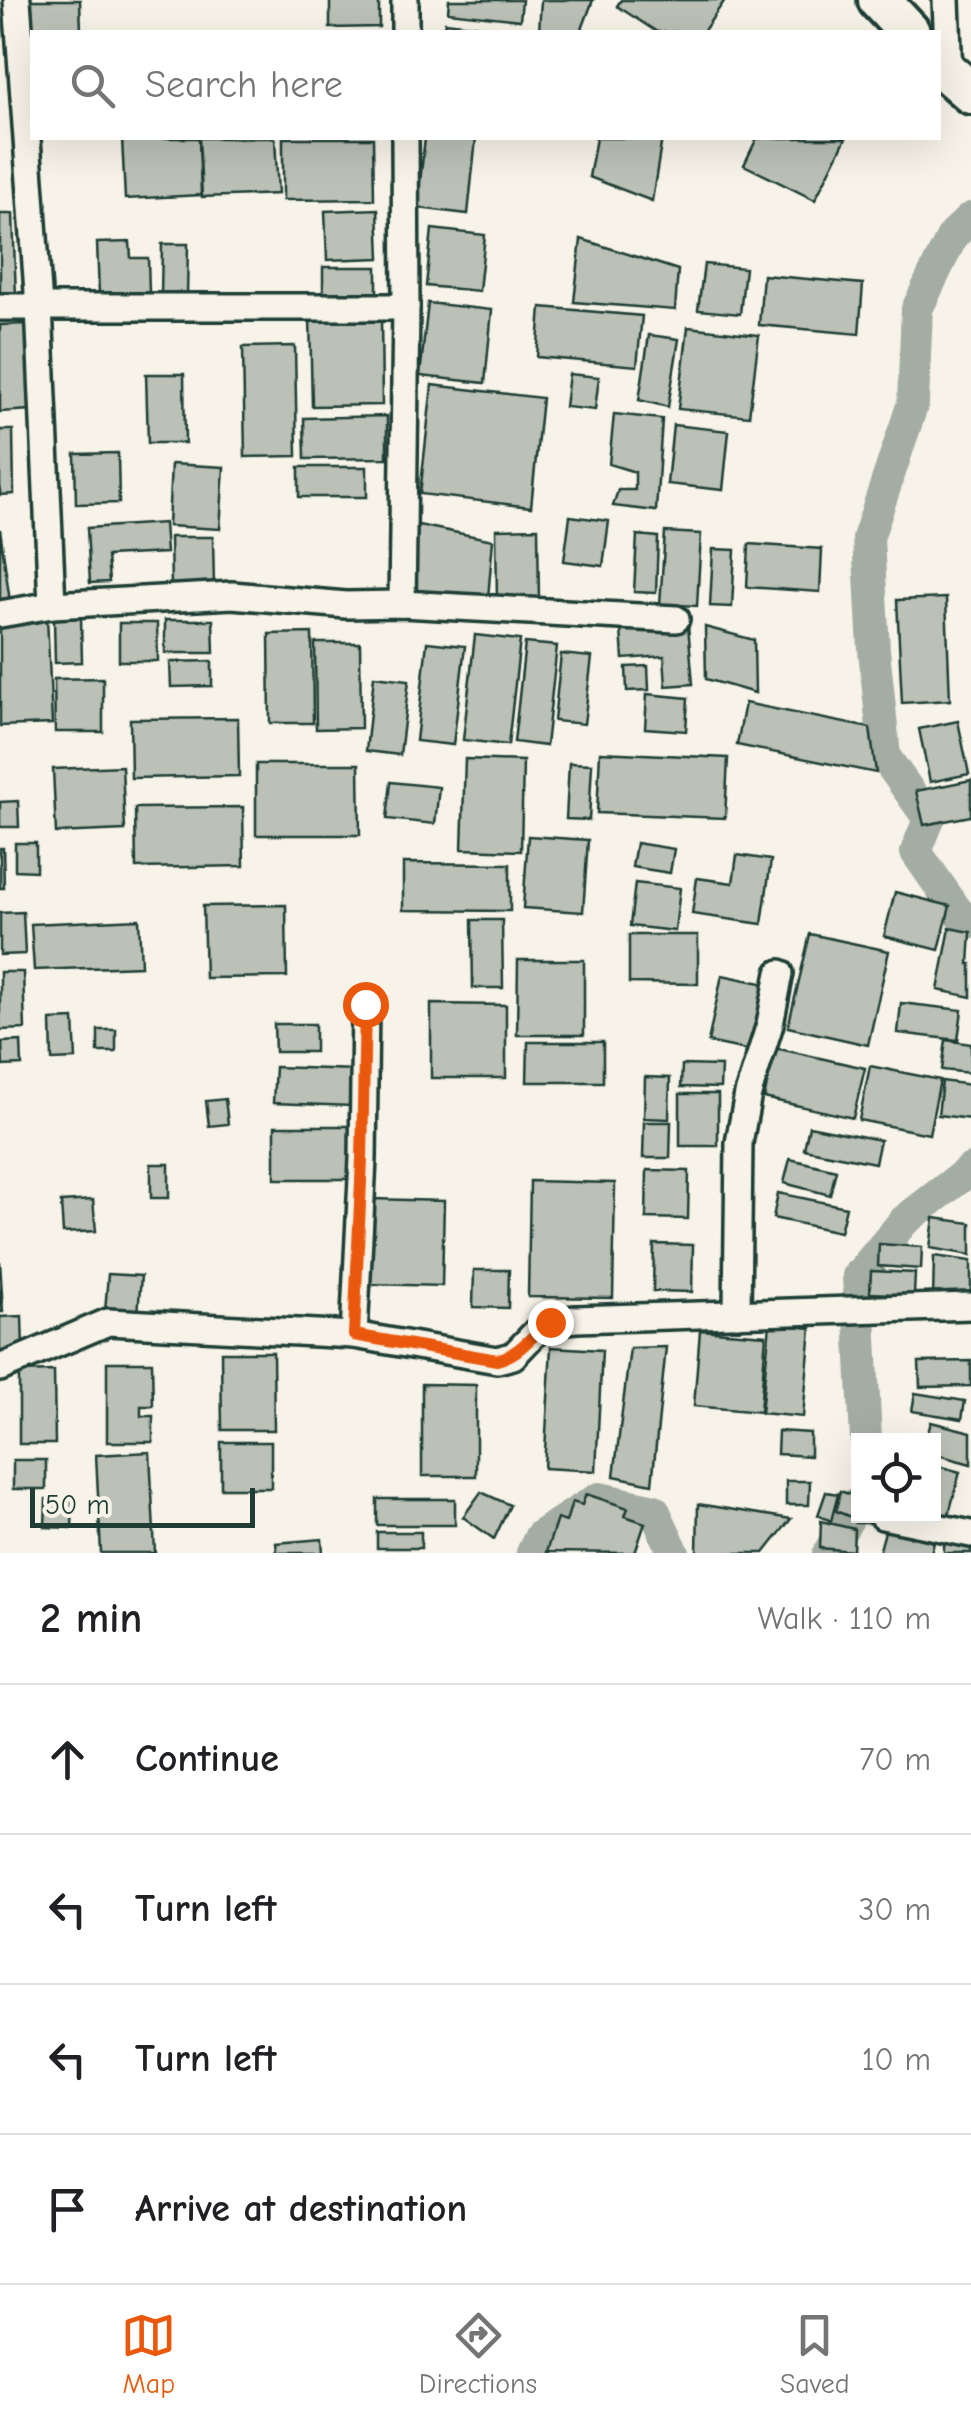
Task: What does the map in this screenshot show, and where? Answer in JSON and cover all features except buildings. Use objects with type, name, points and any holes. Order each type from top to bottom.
[{"type":"main road","points":[[878,0],[907,30]]},
{"type":"street","points":[[17,0],[18,56],[39,306],[52,605]]},
{"type":"street","points":[[404,30],[406,0]]},
{"type":"street","points":[[946,0],[953,77]]},
{"type":"street","points":[[402,604],[405,140]]},
{"type":"street","points":[[0,306],[406,307]]},
{"type":"street","points":[[0,614],[52,605],[232,595],[346,605],[402,604],[676,619]]},
{"type":"street","points":[[737,1314],[740,1143],[748,1094],[770,1024],[780,972]]},
{"type":"street","points":[[354,1335],[365,1004]]},
{"type":"street","points":[[0,1368],[108,1322],[354,1335],[497,1360],[513,1356],[550,1322],[576,1319],[971,1306]]},
{"type":"street","points":[[917,1523],[971,1534]]},
{"type":"waterway","points":[[971,218],[953,235],[917,309],[913,403],[868,538],[885,757],[929,819],[916,852],[957,911],[971,923]]},
{"type":"waterway","points":[[866,1433],[858,1276],[904,1221],[971,1169]]},
{"type":"waterway","points":[[532,1553],[540,1536],[599,1498],[654,1510],[674,1553]]},
{"type":"waterway","points":[[828,1553],[851,1514]]},
{"type":"route","points":[[365,1004],[354,1335],[497,1360],[513,1356],[550,1322]]}]
